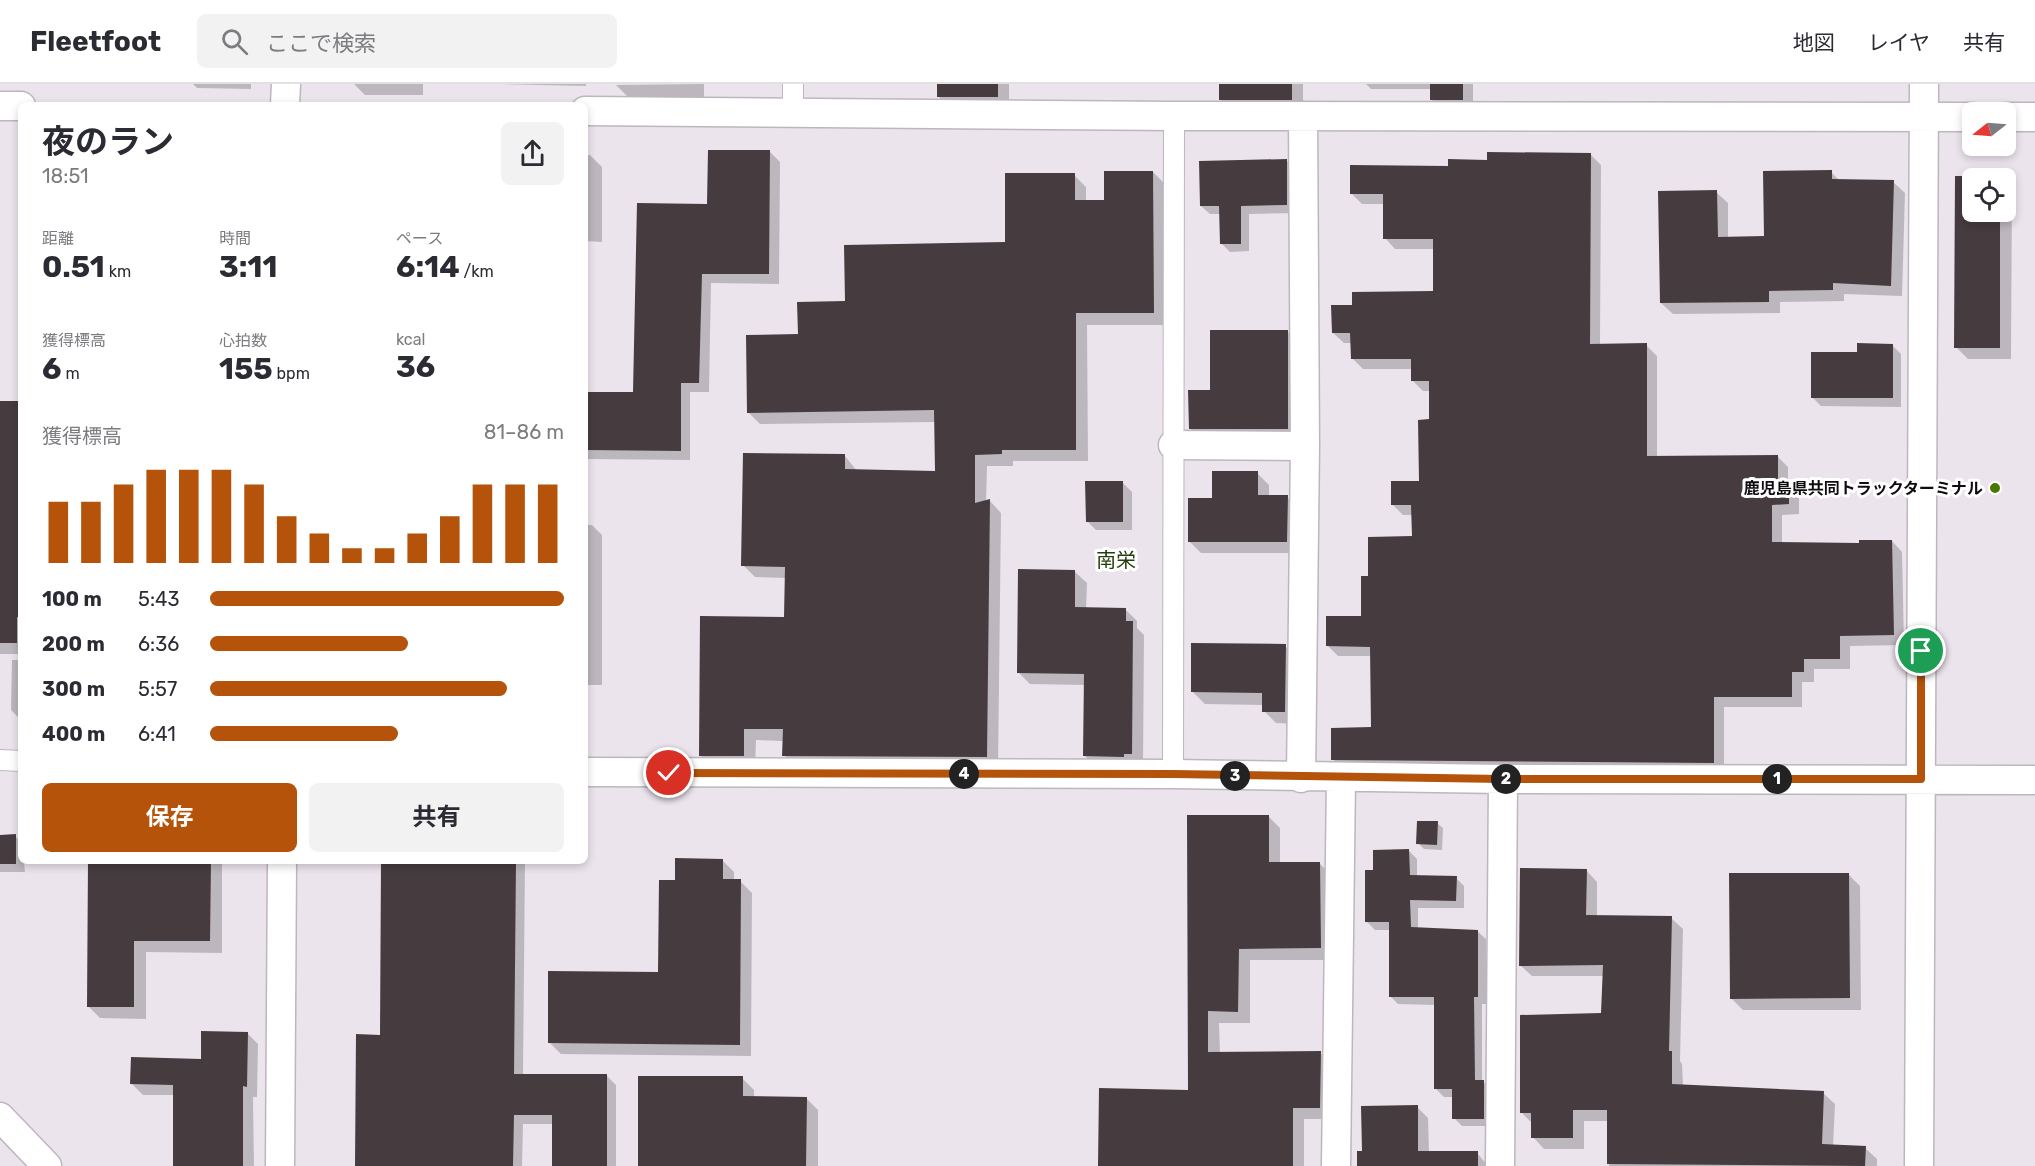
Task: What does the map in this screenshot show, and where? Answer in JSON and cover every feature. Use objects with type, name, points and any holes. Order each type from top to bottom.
[{"type":"street","points":[[285,102],[286,84]]},
{"type":"street","points":[[793,84],[793,114]]},
{"type":"street","points":[[1919,1166],[1924,84]]},
{"type":"street","points":[[0,106],[18,106]]},
{"type":"street","points":[[588,111],[1174,116],[1962,117]]},
{"type":"street","points":[[1173,774],[1174,116]]},
{"type":"street","points":[[1301,777],[1305,446],[1303,116]]},
{"type":"street","points":[[2016,117],[2035,117]]},
{"type":"street","points":[[1173,445],[1305,446]]},
{"type":"street","points":[[0,760],[18,761]]},
{"type":"street","points":[[588,772],[1173,774],[1503,779],[2035,780]]},
{"type":"street","points":[[1336,1166],[1341,778]]},
{"type":"street","points":[[1500,1166],[1503,779]]},
{"type":"street","points":[[280,1166],[282,864]]},
{"type":"street","points":[[0,1117],[47,1166]]},
{"type":"building","points":[[937,84],[998,84],[998,97],[937,97]]},
{"type":"building","points":[[1219,84],[1292,84],[1292,100],[1219,100]]},
{"type":"building","points":[[1430,84],[1463,84],[1463,100],[1430,100]]},
{"type":"building","points":[[708,150],[770,150],[769,274],[702,274],[699,383],[681,383],[681,451],[588,450],[588,392],[633,392],[637,203],[707,204]]},
{"type":"building","points":[[1487,152],[1591,153],[1590,344],[1647,343],[1647,456],[1778,455],[1778,479],[1789,479],[1789,504],[1772,505],[1772,542],[1859,543],[1859,540],[1892,540],[1894,635],[1840,636],[1840,659],[1804,659],[1804,672],[1792,672],[1792,697],[1714,697],[1714,763],[1331,760],[1331,728],[1371,727],[1370,647],[1326,646],[1326,616],[1361,616],[1361,576],[1368,576],[1368,537],[1412,536],[1411,505],[1391,505],[1391,481],[1419,481],[1418,420],[1429,419],[1429,381],[1411,381],[1411,359],[1351,359],[1350,333],[1332,333],[1331,305],[1352,305],[1352,292],[1433,291],[1433,239],[1383,239],[1383,194],[1350,194],[1350,165],[1448,166],[1448,159],[1487,160]]},
{"type":"building","points":[[1287,159],[1287,205],[1241,206],[1241,244],[1220,244],[1219,206],[1200,206],[1199,161]]},
{"type":"building","points":[[1832,170],[1832,179],[1894,180],[1891,286],[1833,283],[1833,290],[1769,291],[1769,302],[1660,303],[1658,191],[1717,190],[1718,237],[1764,236],[1763,171]]},
{"type":"building","points":[[1104,171],[1153,171],[1154,313],[1076,313],[1076,450],[1002,450],[1002,454],[975,455],[975,503],[990,499],[987,757],[782,756],[783,729],[744,729],[744,756],[699,756],[700,616],[784,617],[785,567],[741,566],[743,453],[845,454],[845,469],[935,471],[934,410],[747,413],[746,335],[798,334],[797,302],[845,301],[844,245],[1005,242],[1005,173],[1075,173],[1075,200],[1104,200]]},
{"type":"building","points":[[1955,176],[1962,176],[1962,222],[2000,222],[2000,348],[1954,348]]},
{"type":"building","points":[[1210,330],[1288,330],[1288,429],[1189,429],[1188,390],[1210,390]]},
{"type":"building","points":[[1857,343],[1893,344],[1893,398],[1811,398],[1811,352],[1857,352]]},
{"type":"building","points":[[0,401],[18,401],[17,643],[0,643]]},
{"type":"building","points":[[1212,471],[1258,471],[1258,495],[1288,495],[1287,542],[1188,542],[1188,498],[1212,498]]},
{"type":"building","points":[[1085,481],[1123,481],[1123,522],[1086,522]]},
{"type":"building","points":[[1018,569],[1075,570],[1075,607],[1126,608],[1126,621],[1133,621],[1132,754],[1124,754],[1124,757],[1083,756],[1084,674],[1017,673]]},
{"type":"building","points":[[1191,643],[1286,644],[1285,712],[1262,712],[1262,693],[1191,692]]},
{"type":"building","points":[[1187,815],[1269,815],[1269,862],[1320,862],[1321,948],[1239,949],[1238,1012],[1208,1011],[1208,1052],[1321,1051],[1320,1108],[1293,1108],[1293,1166],[1098,1166],[1099,1088],[1188,1090]]},
{"type":"building","points":[[1417,821],[1438,821],[1437,845],[1416,844]]},
{"type":"building","points":[[16,834],[16,864],[0,864],[0,835]]},
{"type":"building","points":[[1409,849],[1410,875],[1457,876],[1456,901],[1410,900],[1411,927],[1478,930],[1478,997],[1474,997],[1475,1080],[1484,1080],[1484,1119],[1452,1119],[1452,1089],[1434,1089],[1434,997],[1389,997],[1389,922],[1365,922],[1365,870],[1373,870],[1373,850]]},
{"type":"building","points":[[675,858],[723,859],[723,879],[741,879],[740,1045],[548,1043],[548,971],[658,972],[659,880],[675,880]]},
{"type":"building","points":[[88,864],[211,864],[210,941],[134,941],[134,1007],[87,1007]]},
{"type":"building","points":[[381,864],[516,864],[514,1074],[607,1074],[607,1166],[552,1166],[552,1115],[514,1115],[513,1166],[355,1166],[356,1034],[380,1035]]},
{"type":"building","points":[[1520,868],[1587,869],[1586,915],[1672,916],[1669,1051],[1672,1051],[1672,1084],[1824,1091],[1822,1144],[1866,1146],[1865,1166],[1607,1164],[1607,1110],[1573,1110],[1573,1138],[1531,1138],[1531,1113],[1520,1113],[1520,1015],[1601,1013],[1603,965],[1519,966]]},
{"type":"building","points":[[1729,873],[1849,873],[1850,998],[1730,999]]},
{"type":"building","points":[[201,1031],[248,1032],[247,1087],[243,1086],[243,1166],[173,1166],[173,1085],[130,1084],[131,1057],[201,1059]]},
{"type":"building","points":[[638,1076],[743,1076],[743,1096],[807,1097],[806,1166],[638,1166]]},
{"type":"building","points":[[1418,1105],[1418,1151],[1478,1151],[1478,1166],[1357,1166],[1357,1151],[1362,1151],[1361,1106]]},
{"type":"place","name":"鹿児島県共同トラックターミナル","points":[[1995,488]]},
{"type":"district","name":"南栄","points":[[1116,560]]},
{"type":"route","points":[[669,773],[1173,774],[1503,779],[1921,779],[1921,651]]}]
